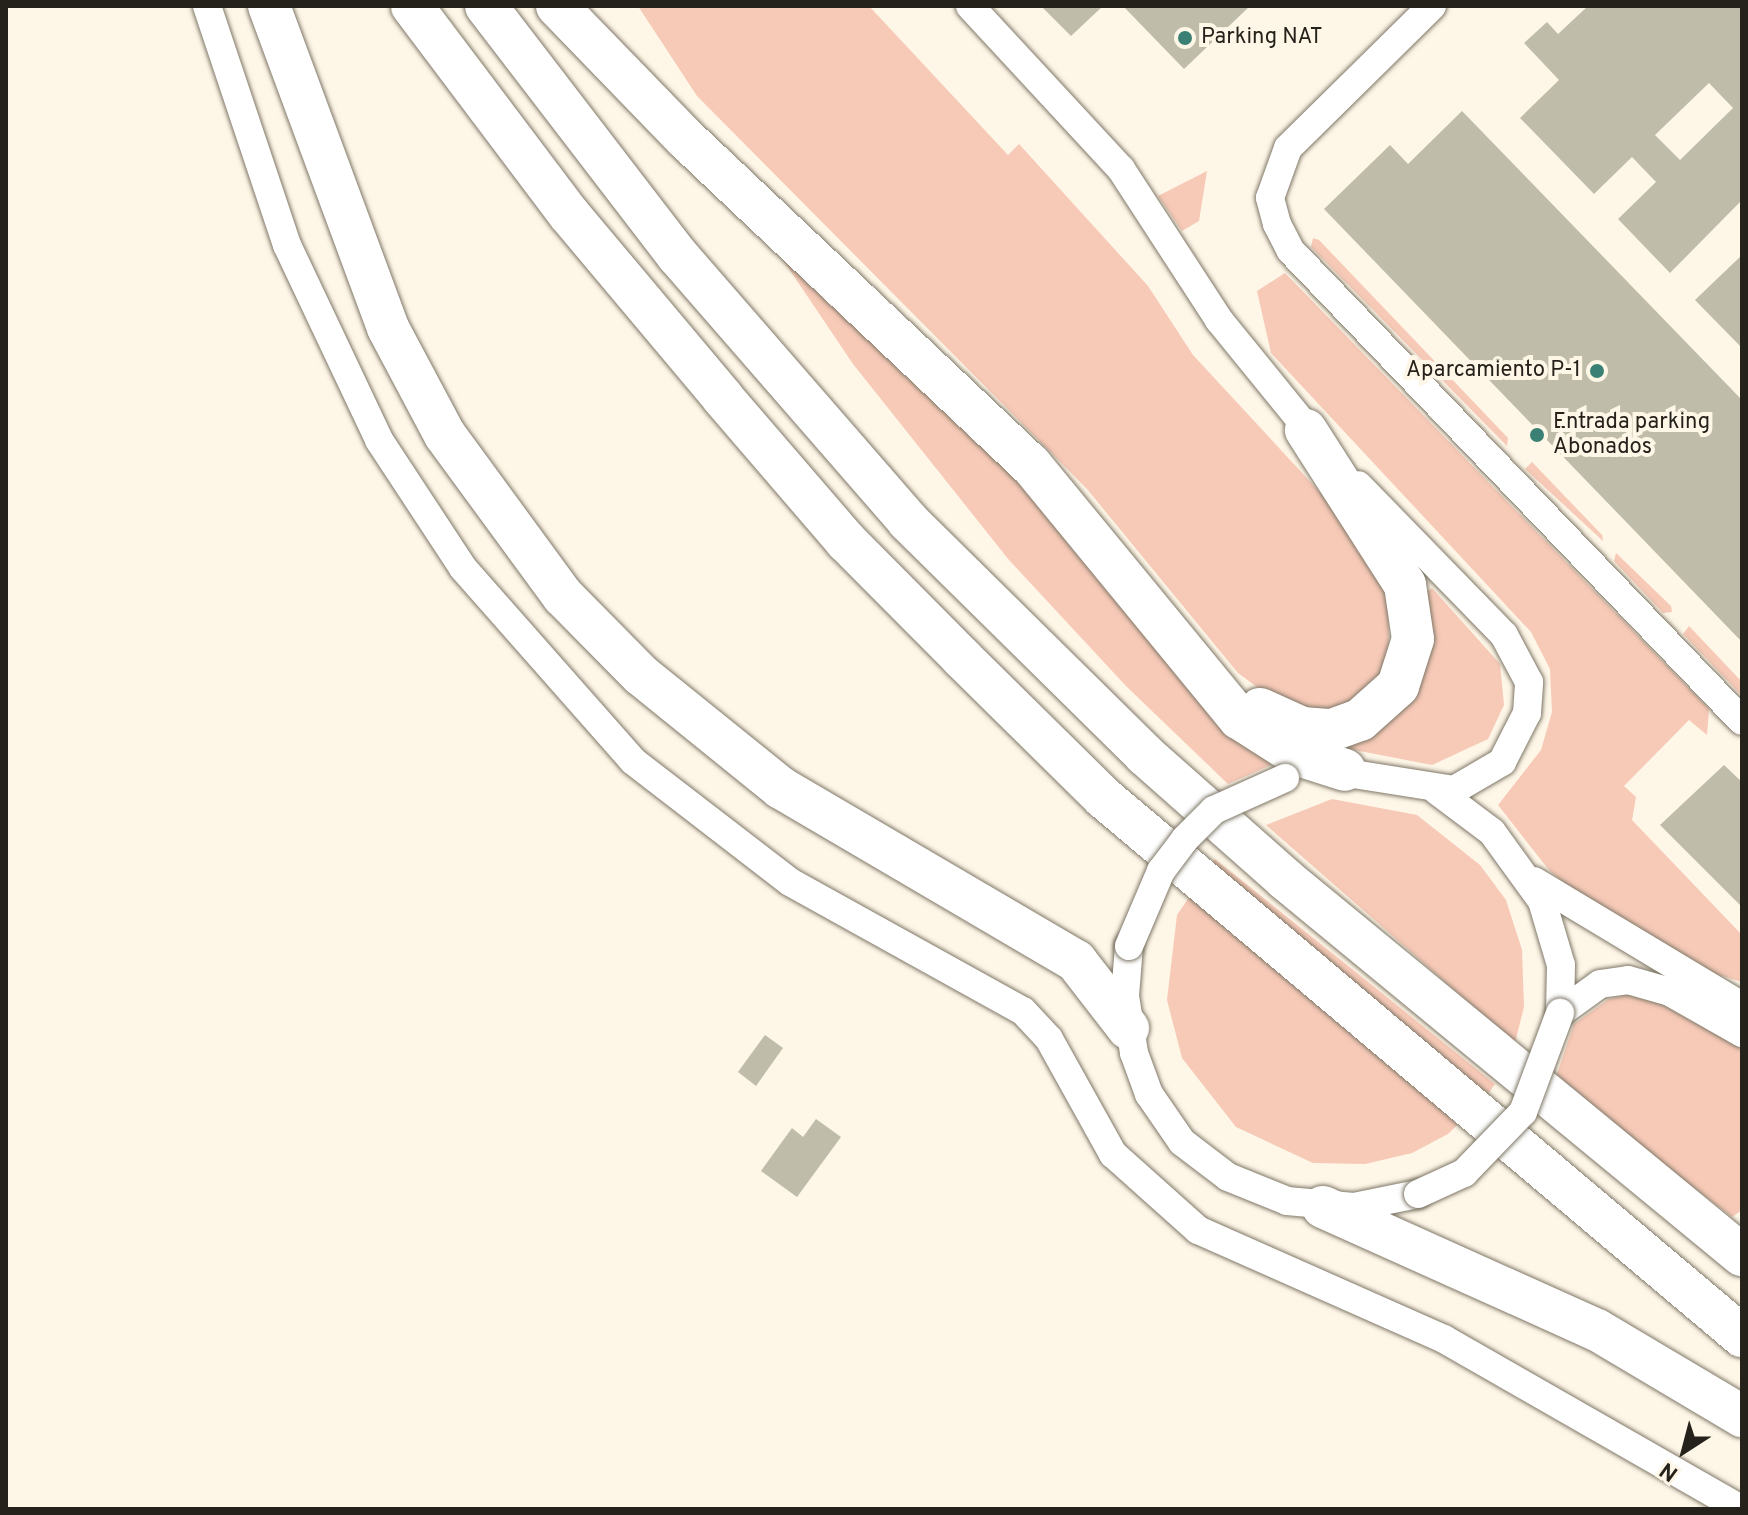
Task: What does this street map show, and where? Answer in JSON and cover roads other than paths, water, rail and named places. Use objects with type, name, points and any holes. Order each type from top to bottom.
[{"type":"highway","points":[[269,6],[388,328],[445,435],[563,596],[641,675],[781,788],[1076,961],[1128,1028]]},
{"type":"highway","points":[[412,6],[568,213],[723,398],[846,541],[951,648],[1139,829],[1742,1336]]},
{"type":"highway","points":[[486,6],[678,256],[919,532],[1145,755],[1285,879],[1742,1255]]},
{"type":"highway","points":[[557,6],[686,139],[1117,543],[1231,684],[1263,711],[1302,728],[1332,730],[1382,707],[1398,686],[1413,639],[1411,611],[1389,557],[1306,430]]},
{"type":"highway","points":[[945,380],[1123,570],[1239,718],[1295,754],[1345,770]]},
{"type":"highway","points":[[1323,1207],[1597,1330],[1742,1416]]},
{"type":"street","points":[[207,6],[287,245],[379,440],[463,568],[633,761],[790,882],[1023,1011],[1049,1039],[1113,1154],[1198,1230],[1444,1339],[1741,1509]]},
{"type":"street","points":[[970,6],[1076,118],[1149,205],[1219,320],[1306,430],[1521,658],[1529,682],[1521,737],[1477,781],[1436,790]]},
{"type":"street","points":[[1432,6],[1317,115],[1274,174],[1270,198],[1291,251],[1742,721]]},
{"type":"street","points":[[1528,877],[1561,965],[1560,1013],[1523,1112],[1464,1173],[1390,1204],[1323,1207],[1228,1177],[1182,1142],[1149,1094],[1128,1028],[1129,946],[1161,871],[1185,839],[1214,810],[1285,778],[1345,770],[1436,790],[1492,832],[1528,877],[1618,938],[1742,1006]]},
{"type":"street","points":[[1560,1013],[1600,984],[1628,980],[1670,992],[1742,1033]]},
{"type":"place","name":"Parking NAT","points":[[1185,38]]},
{"type":"place","name":"Aparcamiento P-1","points":[[1597,371]]},
{"type":"place","name":"Entrada parking Abonados","points":[[1537,435]]}]
